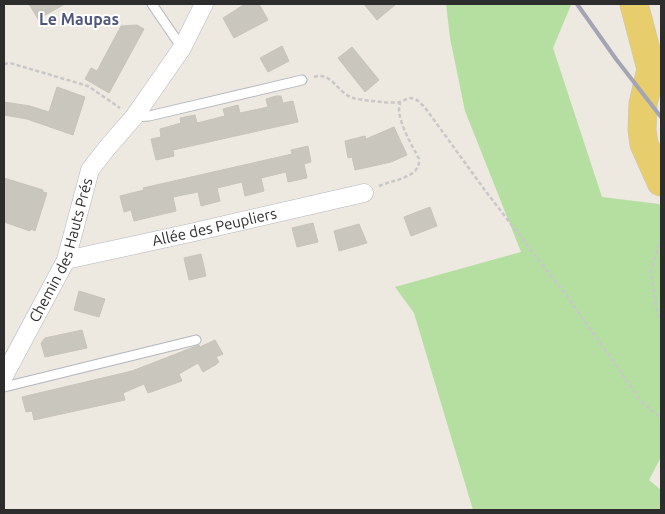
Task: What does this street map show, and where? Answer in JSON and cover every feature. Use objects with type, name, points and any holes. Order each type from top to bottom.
[{"type":"main road","points":[[645,32],[651,69],[643,104],[642,130],[644,144],[661,182]]},
{"type":"street","name":"Chemin des Hauts Prés","points":[[4,376],[66,260],[90,170],[128,113],[182,48],[204,4]]},
{"type":"street","name":"Allée des Peupliers","points":[[66,260],[190,234],[364,193]]},
{"type":"lane","points":[[152,4],[182,48]]},
{"type":"lane","points":[[128,113],[149,116],[302,80]]},
{"type":"lane","points":[[4,387],[196,340]]},
{"type":"path","points":[[4,64],[10,63],[88,86],[128,113]]},
{"type":"path","points":[[302,80],[324,76],[330,79],[346,96],[354,99],[400,102],[413,98],[419,101],[487,194],[574,306],[642,402],[661,418]]},
{"type":"path","points":[[364,193],[414,172],[420,164],[402,122],[398,107],[400,102]]},
{"type":"path","points":[[661,238],[651,272],[656,307],[661,320]]},
{"type":"green space","points":[[446,4],[570,4],[553,48],[602,197],[659,204],[661,208],[661,457],[649,480],[661,490],[661,510],[473,510],[414,313],[395,287],[521,252],[465,111],[450,38]]},
{"type":"building","points":[[29,4],[65,4],[38,19]]},
{"type":"building","points":[[245,4],[259,4],[268,20],[234,38],[223,18]]},
{"type":"building","points":[[364,4],[396,4],[377,20]]},
{"type":"building","points":[[137,25],[144,29],[109,93],[85,79],[91,68],[97,71],[121,26]]},
{"type":"building","points":[[282,46],[289,61],[268,72],[260,58]]},
{"type":"building","points":[[352,47],[379,80],[365,92],[338,58]]},
{"type":"building","points":[[57,87],[85,97],[73,135],[27,119],[4,115],[4,102],[30,106],[49,112]]},
{"type":"building","points":[[281,96],[283,103],[293,101],[298,122],[173,150],[174,156],[156,160],[151,139],[161,137],[160,129],[181,123],[180,118],[195,115],[197,123],[225,116],[223,109],[238,105],[240,113],[268,107],[266,99]]},
{"type":"building","points":[[394,127],[407,155],[391,162],[355,170],[352,157],[348,158],[345,141],[365,136],[366,139]]},
{"type":"building","points":[[308,146],[311,162],[304,164],[307,178],[288,182],[286,172],[261,178],[264,191],[245,196],[242,182],[217,188],[220,201],[201,206],[198,192],[173,197],[176,211],[134,221],[131,210],[124,212],[120,196],[144,190],[143,188],[292,154],[291,150]]},
{"type":"building","points":[[4,178],[43,190],[43,192],[47,193],[35,231],[4,222]]},
{"type":"building","points":[[430,207],[437,226],[411,236],[404,217]]},
{"type":"building","points":[[313,223],[318,242],[297,247],[292,228]]},
{"type":"building","points":[[359,224],[367,243],[339,251],[334,231]]},
{"type":"building","points":[[201,254],[206,276],[189,280],[184,258]]},
{"type":"building","points":[[79,291],[105,299],[99,317],[74,310]]},
{"type":"building","points":[[82,330],[87,348],[45,357],[41,343],[45,338]]},
{"type":"building","points":[[215,340],[223,354],[216,357],[219,362],[203,372],[198,363],[179,374],[182,381],[148,393],[144,384],[123,393],[125,400],[34,420],[32,411],[26,412],[22,397],[132,371]]},
{"type":"railway","points":[[577,4],[616,59],[661,117]]},
{"type":"district","name":"Le Maupas","points":[[79,19]]}]
